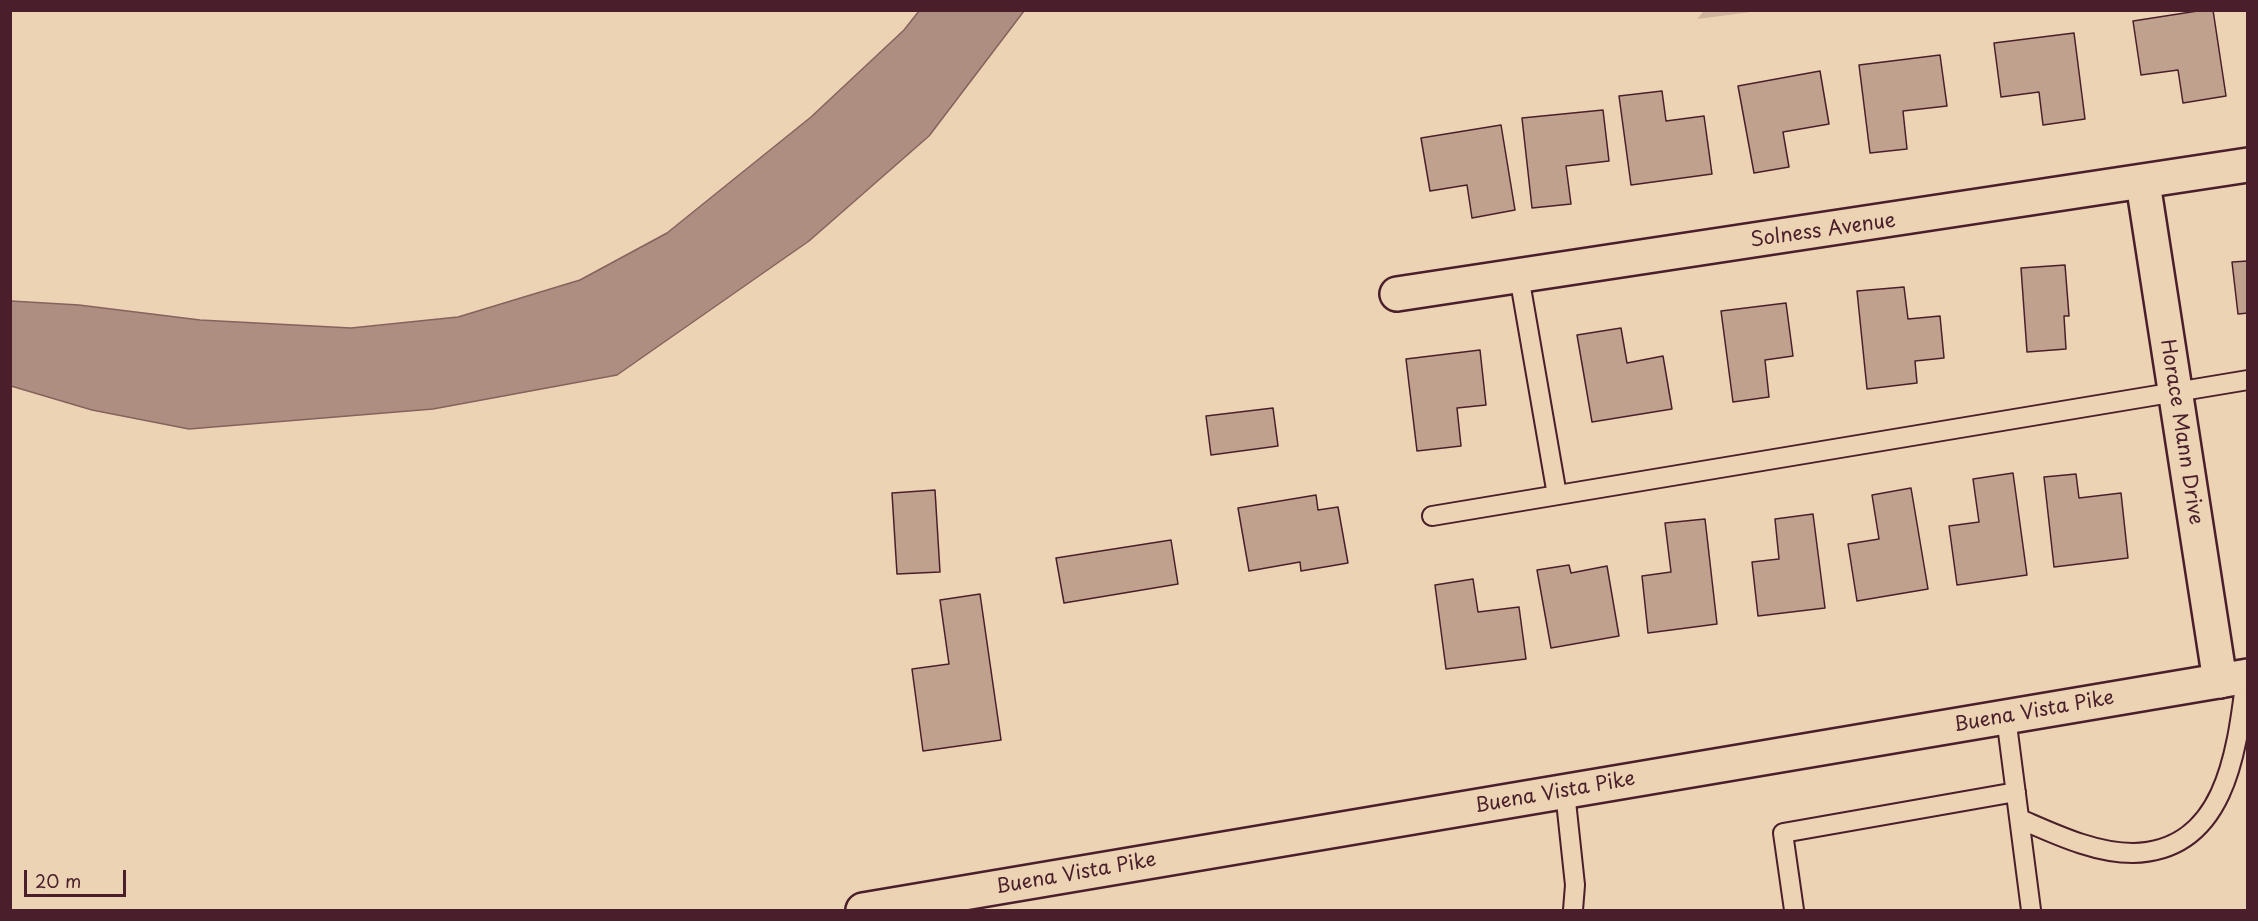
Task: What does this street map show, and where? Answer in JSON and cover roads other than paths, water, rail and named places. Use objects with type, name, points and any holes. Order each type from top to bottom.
[{"type":"main road","name":"Solness Avenue","points":[[1397,294],[2143,183],[2247,165]]},
{"type":"main road","name":"Horace Mann Drive","points":[[2143,183],[2175,392],[2238,678]]},
{"type":"main road","name":"Buena Vista Pike","points":[[863,910],[2238,678]]},
{"type":"lane","points":[[1519,276],[1557,495]]},
{"type":"lane","points":[[1432,516],[2247,381]]},
{"type":"lane","points":[[2020,819],[2068,839],[2132,853],[2161,849],[2182,840],[2204,823],[2223,790],[2238,737],[2238,678]]},
{"type":"lane","points":[[2006,717],[2031,910]]},
{"type":"lane","points":[[1565,792],[1575,885],[1573,910]]},
{"type":"lane","points":[[1794,910],[1783,833],[2016,792]]}]
